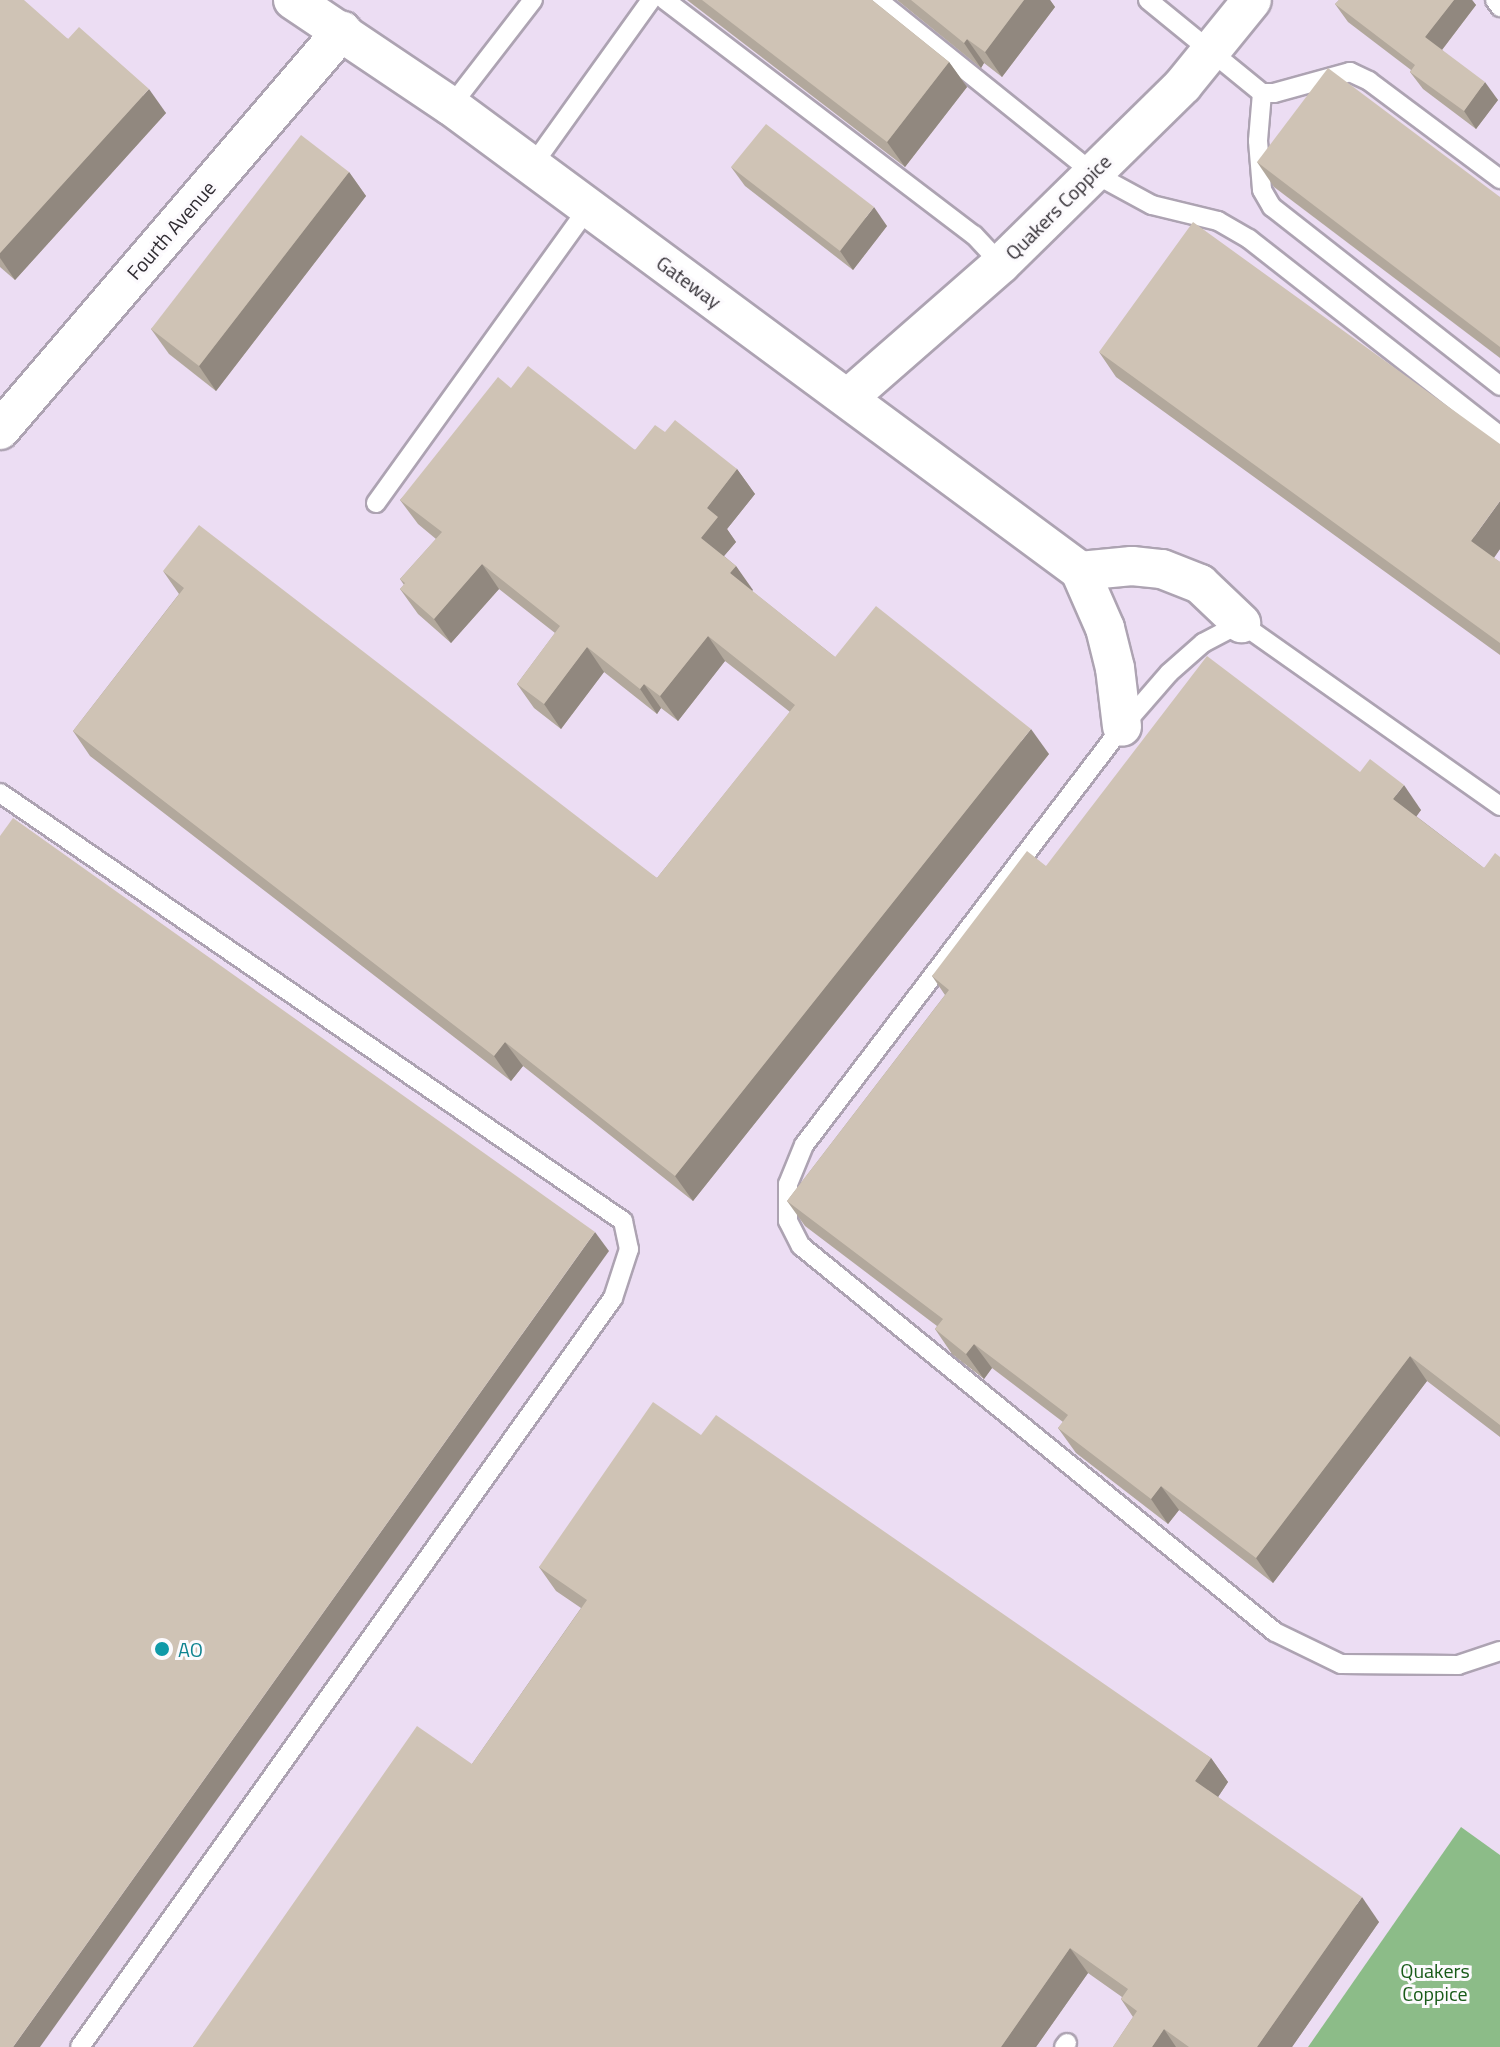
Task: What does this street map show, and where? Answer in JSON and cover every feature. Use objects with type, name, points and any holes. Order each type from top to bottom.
[{"type":"street","name":"Gateway","points":[[293,0],[451,106],[1080,571],[1105,628],[1115,668],[1122,727]]},
{"type":"street","name":"Quakers Coppice","points":[[848,398],[1001,264],[1213,51],[1252,0]]},
{"type":"street","name":"Fourth Avenue","points":[[0,430],[342,31]]},
{"type":"street","points":[[1080,571],[1132,566],[1162,569],[1200,584],[1241,623]]},
{"type":"lane","points":[[451,106],[533,0]]},
{"type":"lane","points":[[532,166],[651,0]]},
{"type":"lane","points":[[665,0],[974,235],[1001,264]]},
{"type":"lane","points":[[878,0],[1093,173],[1152,205],[1218,221],[1249,239],[1500,436]]},
{"type":"lane","points":[[1148,0],[1262,93],[1274,93],[1350,72],[1369,81],[1500,179]]},
{"type":"lane","points":[[1495,0],[1500,7]]},
{"type":"lane","points":[[1262,93],[1258,141],[1262,190],[1272,207],[1500,386]]},
{"type":"lane","points":[[376,503],[588,208]]},
{"type":"lane","points":[[1500,806],[1241,623],[1203,643],[1169,673],[1122,727],[804,1145],[788,1184],[788,1221],[801,1246],[1275,1632],[1341,1664],[1458,1665],[1500,1651]]},
{"type":"lane","points":[[0,793],[623,1221],[629,1249],[613,1298],[80,2047]]},
{"type":"shaded area","points":[[0,0],[1500,0],[1500,1855],[1461,1828],[1308,2047],[0,2047]]},
{"type":"green space","name":"Quakers Coppice","points":[[1461,1827],[1500,1855],[1500,2047],[1308,2047]]},
{"type":"building","points":[[0,0],[24,0],[68,39],[79,27],[149,89],[0,253]]},
{"type":"building","points":[[702,0],[872,0],[949,62],[887,142]]},
{"type":"building","points":[[911,0],[1024,0],[985,52],[967,39],[964,43]]},
{"type":"building","points":[[1339,0],[1454,0],[1425,37],[1485,82],[1464,111],[1410,72],[1415,65],[1335,4]]},
{"type":"building","points":[[1328,68],[1500,197],[1500,347],[1257,162]]},
{"type":"building","points":[[766,124],[874,207],[840,251],[731,167]]},
{"type":"building","points":[[301,135],[349,172],[199,366],[151,329]]},
{"type":"building","points":[[1193,222],[1500,444],[1500,501],[1471,541],[1500,562],[1500,643],[1099,352]]},
{"type":"building","points":[[528,366],[635,450],[655,425],[665,432],[675,420],[737,469],[707,508],[718,517],[701,538],[736,566],[730,573],[835,657],[876,606],[1031,729],[675,1176],[505,1042],[494,1056],[73,731],[184,588],[163,571],[199,525],[657,878],[795,705],[708,636],[660,696],[644,684],[640,689],[587,647],[544,704],[517,684],[560,626],[482,564],[434,619],[400,589],[405,583],[400,579],[442,532],[400,500],[498,377],[511,388]]},
{"type":"building","points":[[1207,656],[1360,772],[1370,759],[1404,785],[1393,799],[1484,868],[1495,853],[1500,857],[1500,1425],[1410,1356],[1256,1558],[1161,1486],[1151,1499],[1058,1428],[1068,1415],[974,1344],[966,1354],[935,1329],[943,1319],[787,1201],[949,990],[932,976],[1027,851],[1046,866]]},
{"type":"building","name":"AO","points":[[13,818],[595,1232],[13,2047],[0,2047],[0,836]]},
{"type":"building","points":[[653,1402],[701,1435],[716,1415],[1211,1758],[1195,1781],[1362,1897],[1257,2047],[1189,2047],[1164,2029],[1152,2047],[1113,2047],[1137,2011],[1121,1999],[1128,1989],[1070,1948],[1001,2047],[193,2047],[417,1726],[472,1764],[587,1600],[539,1567]]},
{"type":"place","name":"AO","points":[[162,1649]]}]
